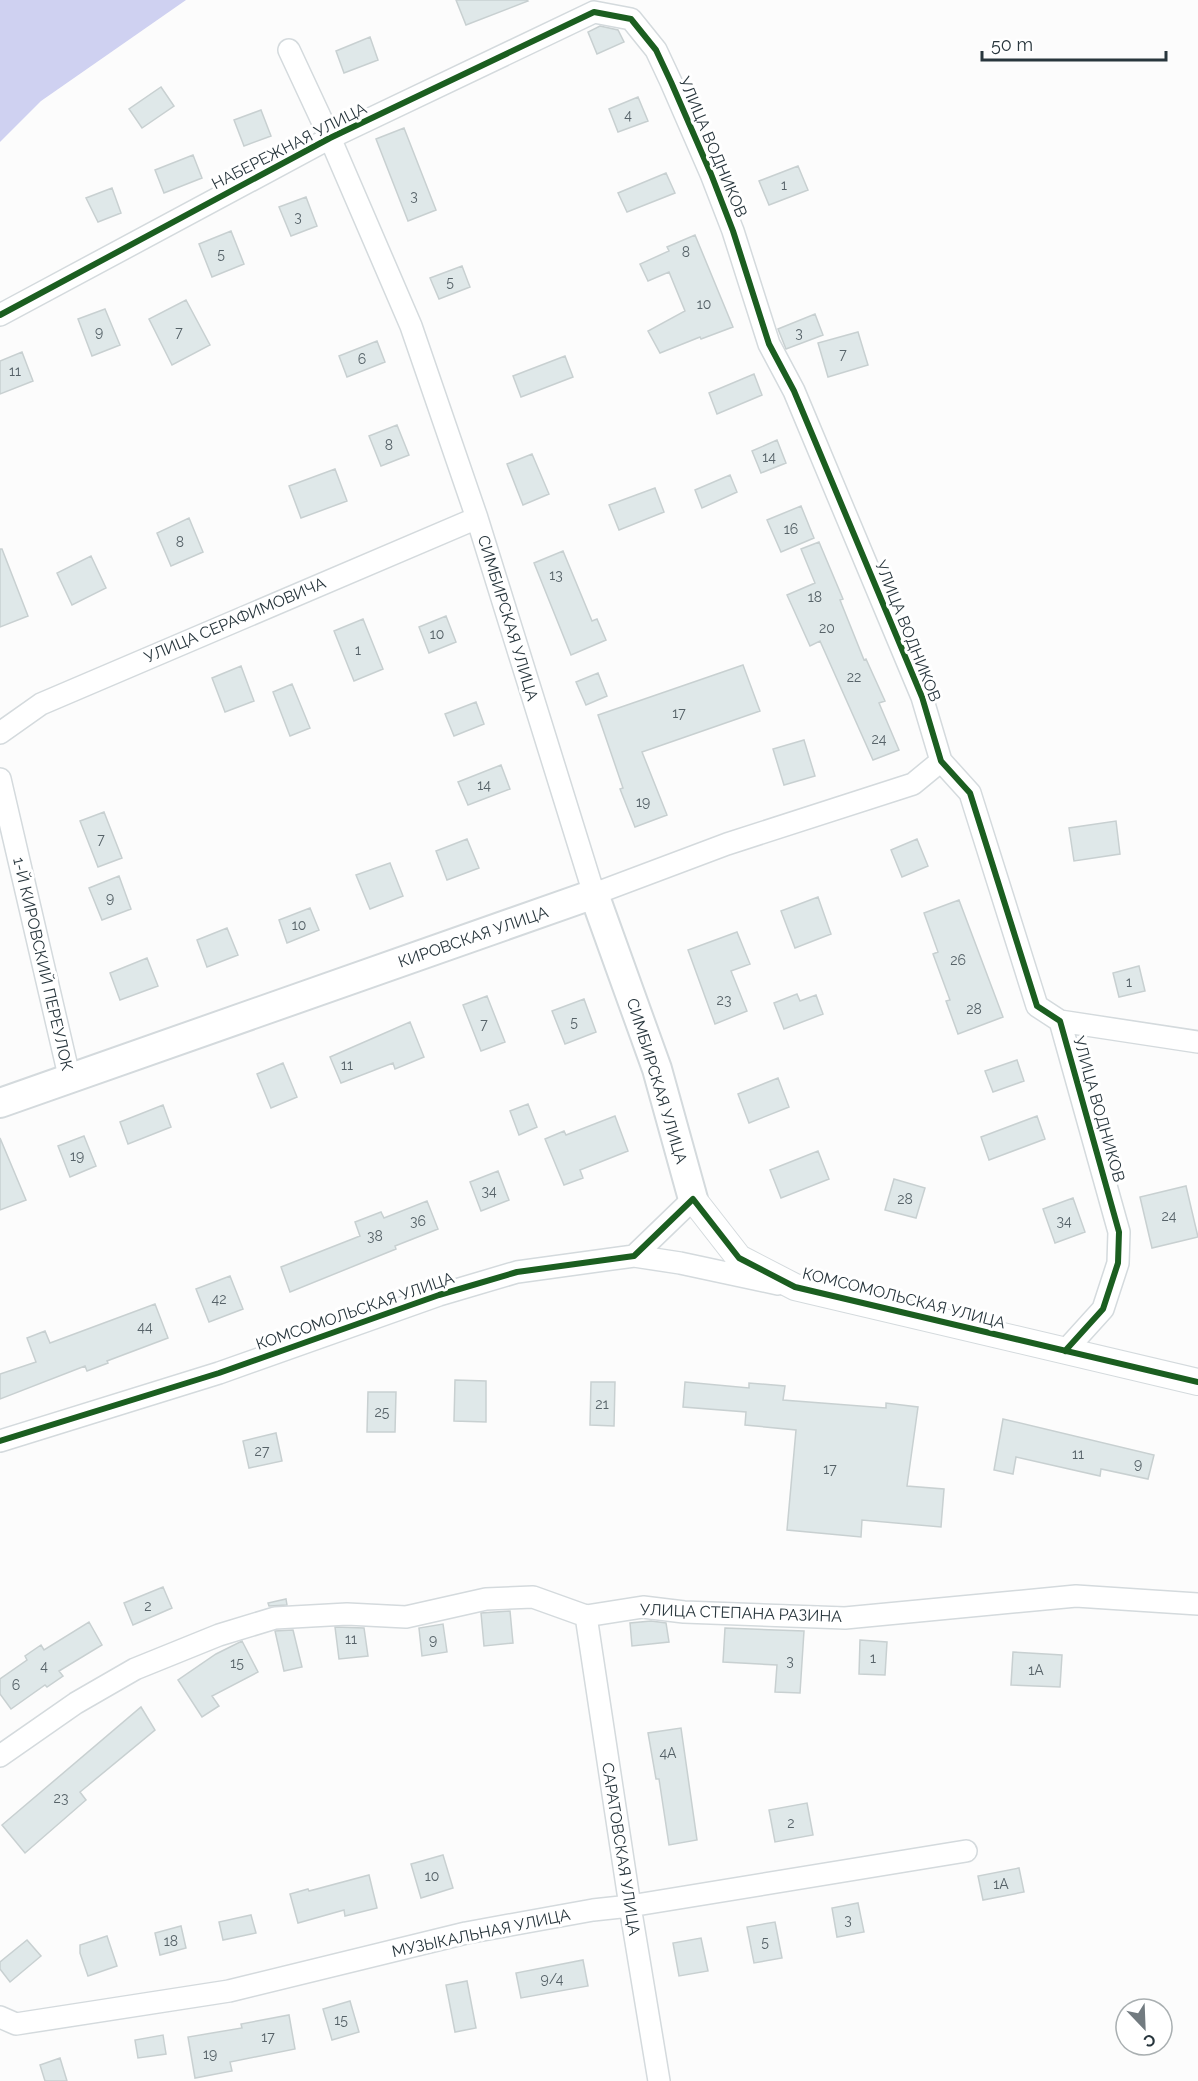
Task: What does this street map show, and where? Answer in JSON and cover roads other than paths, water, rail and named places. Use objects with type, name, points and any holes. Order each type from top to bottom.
[{"type":"main road","name":"КИРОВСКАЯ УЛИЦА","points":[[0,1103],[594,894]]},
{"type":"main road","name":"СИМБИРСКАЯ УЛИЦА","points":[[594,894],[657,1069],[693,1199]]},
{"type":"street","name":"НАБЕРЕЖНАЯ УЛИЦА","points":[[0,315],[330,138],[594,12],[631,19]]},
{"type":"street","name":"УЛИЦА ВОДНИКОВ","points":[[631,19],[656,50],[711,174],[733,231],[769,344],[794,391],[922,697],[941,761],[970,794],[1037,1006],[1060,1021],[1119,1232],[1118,1263],[1103,1310],[1065,1351]]},
{"type":"street","name":"СИМБИРСКАЯ УЛИЦА","points":[[289,50],[330,138],[411,326],[477,518],[594,894]]},
{"type":"street","name":"УЛИЦА СЕРАФИМОВИЧА","points":[[0,733],[41,704],[477,518]]},
{"type":"street","name":"КИРОВСКАЯ УЛИЦА","points":[[594,894],[727,844],[913,784],[941,761]]},
{"type":"street","name":"1-Й КИРОВСКИЙ ПЕРЕУЛОК","points":[[0,779],[70,1080]]},
{"type":"street","points":[[1060,1021],[1198,1042]]},
{"type":"street","points":[[634,1256],[693,1199]]},
{"type":"street","name":"КОМСОМОЛЬСКАЯ УЛИЦА","points":[[693,1199],[739,1258],[795,1287]]},
{"type":"street","name":"КОМСОМОЛЬСКАЯ УЛИЦА","points":[[0,1441],[219,1373],[439,1295],[516,1272],[634,1256],[680,1263],[795,1287],[1198,1382]]},
{"type":"street","name":"УЛИЦА СТЕПАНА РАЗИНА","points":[[0,1756],[76,1703],[135,1669],[219,1635],[275,1618],[347,1614],[406,1617],[486,1599],[533,1597],[586,1616],[643,1607],[684,1612],[845,1618],[1076,1596],[1198,1604]]},
{"type":"street","name":"САРАТОВСКАЯ УЛИЦА","points":[[586,1616],[630,1906],[660,2081]]},
{"type":"street","name":"МУЗЫКАЛЬНАЯ УЛИЦА","points":[[0,2017],[16,2024],[229,1991],[466,1933],[593,1910],[630,1906],[966,1851]]},
{"type":"water","points":[[0,0],[186,0],[41,101],[0,142]]}]
